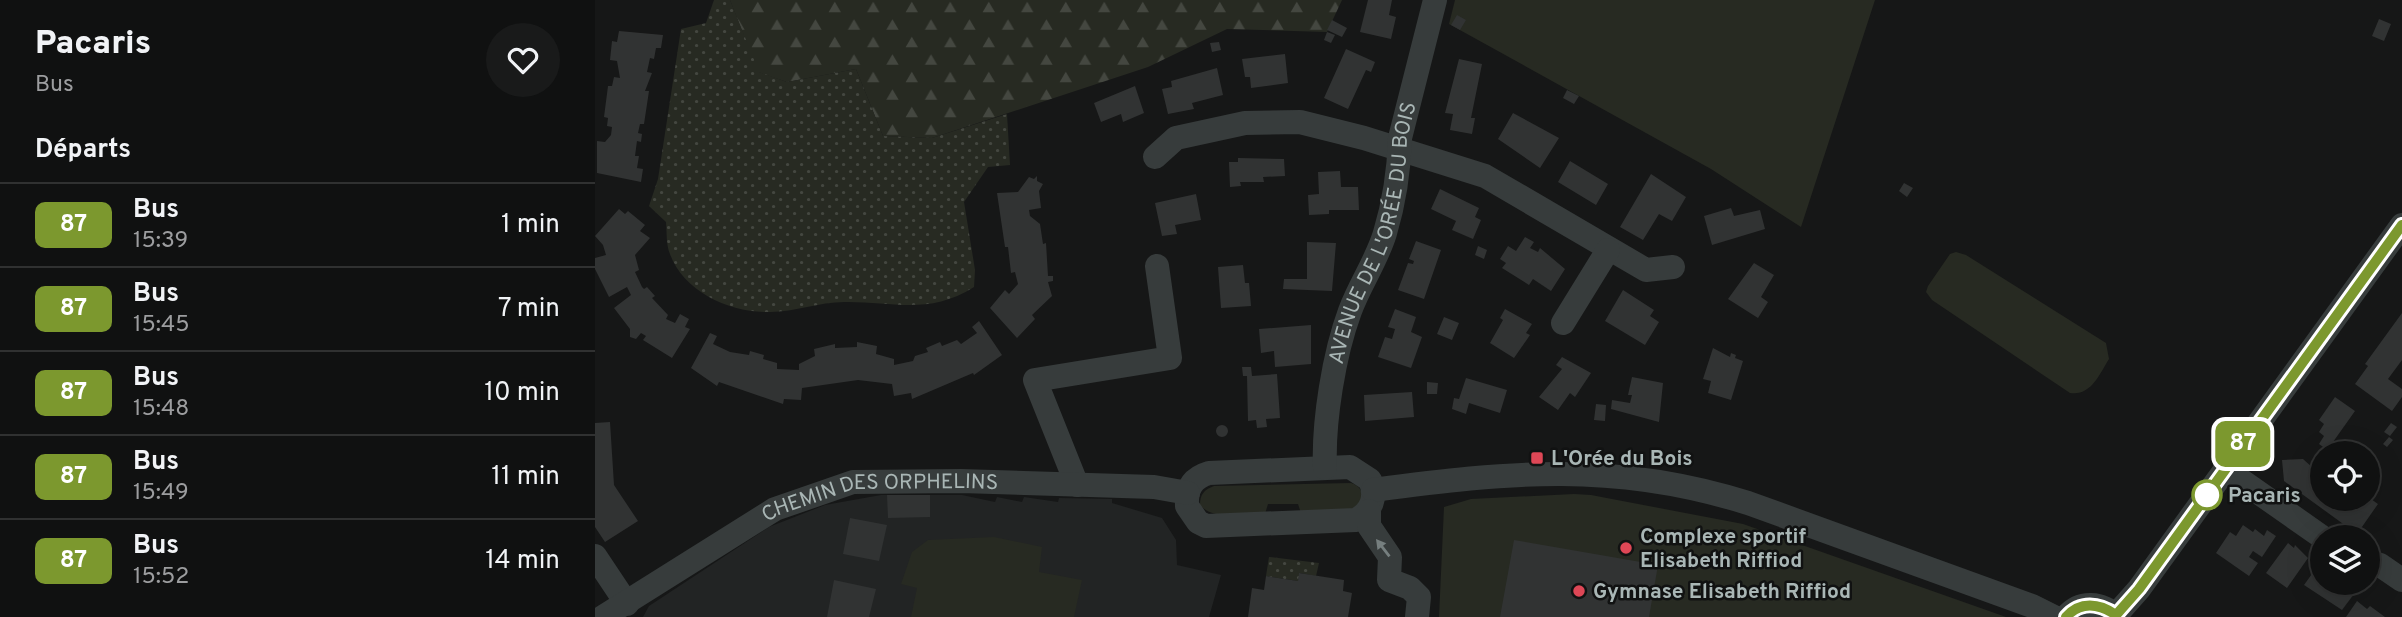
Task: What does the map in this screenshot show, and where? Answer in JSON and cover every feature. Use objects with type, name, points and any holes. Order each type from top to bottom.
[{"type":"street","name":"AVENUE DE L'ORÉE DU BOIS","points":[[1325,468],[1331,396],[1341,341],[1350,311],[1385,234],[1399,148],[1435,0]]},
{"type":"street","points":[[1155,157],[1176,138],[1245,122],[1300,122],[1399,148],[1485,176],[1646,270],[1673,267]]},
{"type":"street","points":[[2066,617],[2078,607],[2089,605],[2098,605],[2116,616],[2139,589],[2402,225]]},
{"type":"street","points":[[1563,323],[1608,250]]},
{"type":"street","points":[[1077,485],[1035,380],[1170,358],[1157,266]]},
{"type":"street","points":[[1417,617],[1419,597],[1410,588],[1389,580],[1390,557],[1369,526],[1371,500],[1370,480],[1357,470],[1325,468],[1209,472],[1194,480],[1188,493],[1187,506],[1191,515],[1206,526],[1348,522],[1371,500],[1528,473],[1639,477],[1704,489],[1748,503],[2032,606],[2054,617]]},
{"type":"street","points":[[2225,469],[2310,529]]},
{"type":"street","name":"CHEMIN DES ORPHELINS","points":[[603,617],[627,604],[699,554],[775,509],[853,482],[1154,487],[1188,493]]},
{"type":"street","points":[[595,556],[627,604]]},
{"type":"street","points":[[2380,565],[2402,580]]},
{"type":"shaded area","points":[[881,495],[962,495],[995,502],[997,497],[1022,502],[1024,497],[1058,502],[1059,498],[1112,499],[1112,503],[1162,518],[1176,540],[1177,565],[1221,575],[1209,617],[643,617],[649,606],[769,527],[825,505]]},
{"type":"green space","points":[[714,0],[730,0],[759,72],[787,82],[856,69],[883,136],[932,138],[1007,114],[1010,165],[988,167],[964,202],[975,270],[974,287],[957,296],[925,304],[835,302],[770,312],[740,309],[725,304],[698,290],[686,280],[669,250],[666,222],[649,206],[658,179],[681,29],[706,23]]},
{"type":"green space","points":[[730,0],[1342,0],[1327,32],[1227,29],[1148,67],[932,138],[883,136],[856,69],[787,82],[758,72]]},
{"type":"green space","points":[[1455,0],[1875,0],[1801,227],[1711,169],[1449,24]]},
{"type":"green space","points":[[1956,252],[1966,255],[2106,343],[2109,359],[2094,383],[2084,391],[2070,393],[1932,300],[1926,292],[1928,286],[1950,254]]},
{"type":"green space","points":[[1351,483],[1360,489],[1362,501],[1351,512],[1301,513],[1298,504],[1268,504],[1265,514],[1230,516],[1213,513],[1200,505],[1203,493],[1214,486]]},
{"type":"green space","name":"Complexe sportif Elisabeth Riffiod","points":[[1574,494],[1743,524],[2006,617],[1439,617],[1444,507],[1471,499]]},
{"type":"green space","points":[[994,537],[1042,547],[1039,572],[1082,580],[1074,617],[911,617],[917,588],[901,584],[912,552],[928,540]]},
{"type":"green space","points":[[1269,557],[1319,563],[1316,576],[1300,573],[1298,581],[1266,576]]},
{"type":"building","points":[[1368,0],[1392,0],[1389,15],[1396,17],[1391,39],[1360,32]]},
{"type":"building","points":[[1457,15],[1466,20],[1460,30],[1451,25]]},
{"type":"building","points":[[2379,19],[2391,24],[2384,41],[2372,36]]},
{"type":"building","points":[[1332,20],[1347,28],[1342,37],[1327,30]]},
{"type":"building","points":[[619,31],[663,35],[661,48],[656,48],[654,59],[650,58],[647,72],[652,73],[645,91],[649,91],[644,124],[640,124],[638,133],[642,134],[641,142],[637,141],[635,156],[639,156],[637,168],[643,169],[641,182],[597,173],[597,141],[605,142],[611,135],[612,127],[607,126],[608,118],[604,117],[608,86],[612,86],[614,77],[620,78],[617,61],[610,60],[612,41],[617,42]]},
{"type":"building","points":[[1327,32],[1335,35],[1331,43],[1324,40]]},
{"type":"building","points":[[1219,42],[1221,50],[1212,52],[1210,43]]},
{"type":"building","points":[[1346,49],[1375,62],[1371,72],[1366,70],[1348,109],[1324,98]]},
{"type":"building","points":[[1285,54],[1288,83],[1251,88],[1250,77],[1245,77],[1242,59]]},
{"type":"building","points":[[1459,59],[1482,64],[1471,118],[1475,118],[1472,134],[1450,130],[1453,114],[1445,113]]},
{"type":"building","points":[[1217,68],[1223,95],[1192,103],[1194,109],[1168,114],[1162,89],[1172,87],[1171,81]]},
{"type":"building","points":[[1135,86],[1144,113],[1123,122],[1121,114],[1101,122],[1094,103]]},
{"type":"building","points":[[1567,90],[1579,96],[1574,104],[1563,98]]},
{"type":"building","points":[[1513,113],[1559,138],[1540,168],[1498,139]]},
{"type":"building","points":[[1238,158],[1284,159],[1285,176],[1263,177],[1264,182],[1240,182],[1241,186],[1230,187],[1229,162],[1238,162]]},
{"type":"building","points":[[1570,161],[1608,184],[1596,205],[1558,182]]},
{"type":"building","points":[[1340,171],[1341,187],[1358,187],[1359,210],[1329,210],[1329,214],[1309,215],[1308,195],[1319,194],[1318,172]]},
{"type":"building","points":[[1651,174],[1686,197],[1672,221],[1659,214],[1643,240],[1620,227]]},
{"type":"building","points":[[1037,176],[1037,181],[1043,184],[1039,191],[1041,208],[1029,210],[1030,216],[1040,224],[1043,244],[1046,243],[1048,276],[1053,276],[1053,281],[1048,282],[1052,296],[1032,315],[1035,319],[1017,338],[990,308],[1005,290],[1009,294],[1018,284],[1015,272],[1011,273],[1008,247],[1005,247],[997,193],[1018,192],[1029,177],[1034,179]]},
{"type":"building","points":[[1904,183],[1913,188],[1907,197],[1899,191]]},
{"type":"building","points":[[1440,189],[1479,208],[1475,217],[1481,220],[1473,239],[1452,230],[1456,221],[1431,209]]},
{"type":"building","points":[[1196,194],[1201,220],[1175,225],[1177,234],[1162,236],[1155,203]]},
{"type":"building","points":[[1731,208],[1734,216],[1760,210],[1765,229],[1712,245],[1704,216]]},
{"type":"building","points":[[619,209],[625,214],[628,211],[645,225],[640,231],[650,238],[635,255],[639,270],[635,272],[642,287],[647,287],[655,296],[652,298],[668,315],[666,319],[675,323],[680,314],[689,319],[685,327],[690,329],[672,358],[643,340],[646,336],[641,333],[636,339],[630,337],[630,329],[614,308],[631,295],[627,287],[609,297],[595,269],[595,258],[606,255],[603,245],[595,236]]},
{"type":"building","points":[[1525,237],[1534,242],[1530,248],[1538,252],[1540,248],[1565,269],[1551,291],[1533,279],[1529,285],[1502,268],[1506,263],[1500,259],[1508,246],[1516,251]]},
{"type":"building","points":[[1416,241],[1441,250],[1424,299],[1398,290],[1408,263],[1413,264],[1414,261],[1409,259]]},
{"type":"building","points":[[1307,242],[1336,243],[1332,291],[1283,289],[1284,279],[1307,279]]},
{"type":"building","points":[[1478,246],[1487,250],[1484,259],[1475,255]]},
{"type":"building","points":[[1754,263],[1774,275],[1761,297],[1768,302],[1758,318],[1728,299]]},
{"type":"building","points":[[1243,265],[1245,283],[1249,283],[1251,306],[1221,308],[1218,267]]},
{"type":"building","points":[[1623,290],[1654,310],[1650,316],[1659,322],[1645,345],[1605,321]]},
{"type":"building","points":[[1395,309],[1416,317],[1411,332],[1422,337],[1411,368],[1378,357],[1385,337],[1392,339],[1395,329],[1388,327]]},
{"type":"building","points":[[1505,309],[1532,324],[1526,333],[1530,335],[1514,358],[1490,343],[1503,320],[1500,318]]},
{"type":"building","points":[[2402,313],[2402,360],[2388,379],[2402,389],[2402,397],[2392,411],[2355,384],[2368,366],[2365,364]]},
{"type":"building","points":[[1444,317],[1459,323],[1452,340],[1437,334]]},
{"type":"building","points":[[979,321],[1002,355],[974,375],[973,373],[912,399],[911,393],[894,396],[892,384],[858,380],[802,388],[801,400],[784,399],[783,404],[719,382],[717,386],[691,368],[710,333],[717,336],[713,344],[730,352],[749,355],[750,351],[777,363],[777,369],[799,370],[799,364],[815,356],[814,349],[835,344],[835,348],[857,347],[857,342],[877,346],[876,354],[894,359],[894,365],[913,361],[915,356],[928,352],[926,348],[940,342],[942,346],[957,340],[961,344],[977,333],[972,327]]},
{"type":"building","points":[[1311,325],[1311,364],[1275,367],[1274,351],[1261,353],[1259,329]]},
{"type":"building","points":[[1713,348],[1730,357],[1731,353],[1736,355],[1735,358],[1743,361],[1731,400],[1708,393],[1711,381],[1703,379]]},
{"type":"building","points":[[1562,357],[1591,373],[1575,397],[1570,393],[1558,410],[1539,397],[1562,369],[1556,365]]},
{"type":"building","points":[[1242,367],[1251,367],[1252,376],[1277,374],[1280,418],[1266,419],[1267,427],[1257,428],[1256,420],[1248,421],[1247,376],[1243,376]]},
{"type":"building","points":[[1632,377],[1663,383],[1659,422],[1611,409],[1612,400],[1630,403],[1632,395],[1628,395]]},
{"type":"building","points":[[1466,378],[1507,390],[1500,413],[1469,403],[1466,414],[1452,409],[1454,398],[1459,399]]},
{"type":"building","points":[[1427,382],[1438,383],[1437,394],[1427,394]]},
{"type":"building","points":[[1412,392],[1414,417],[1365,421],[1364,395]]},
{"type":"building","points":[[2335,397],[2355,411],[2334,441],[2321,441],[2324,436],[2319,432],[2324,424],[2319,420]]},
{"type":"building","points":[[1596,404],[1606,405],[1605,421],[1594,420]]},
{"type":"building","points":[[610,422],[614,485],[638,521],[605,542],[595,527],[595,423]]},
{"type":"building","points":[[2391,423],[2397,427],[2390,436],[2384,432]]},
{"type":"building","points":[[1217,426],[1227,426],[1227,436],[1217,436]]},
{"type":"building","points":[[2389,437],[2393,440],[2387,447],[2383,444]]},
{"type":"building","points":[[2303,459],[2310,465],[2310,500],[2284,481],[2282,460]]},
{"type":"building","points":[[887,495],[930,495],[930,517],[888,518]]},
{"type":"building","points":[[2325,511],[2373,511],[2363,525],[2345,525]]},
{"type":"building","points":[[850,518],[887,525],[879,561],[843,554]]},
{"type":"building","points":[[2243,525],[2264,536],[2267,530],[2276,536],[2262,557],[2253,551],[2249,557],[2258,563],[2249,576],[2216,553],[2230,532],[2236,536]]},
{"type":"building","name":"Gymnase Elisabeth Riffiod","points":[[1514,540],[1658,565],[1649,617],[1500,617]]},
{"type":"building","points":[[2288,543],[2294,548],[2295,545],[2308,558],[2287,588],[2266,573]]},
{"type":"building","points":[[1299,573],[1344,580],[1343,591],[1352,593],[1348,617],[1248,617],[1252,588],[1264,590],[1266,576],[1298,581]]},
{"type":"building","points":[[2310,577],[2310,589],[2304,585]]},
{"type":"building","points":[[834,580],[876,589],[869,617],[827,617]]},
{"type":"building","points":[[2319,595],[2353,595],[2342,610]]},
{"type":"building","points":[[2357,601],[2367,609],[2370,606],[2385,617],[2346,617]]},
{"type":"bus line","name":"87","points":[[2066,617],[2078,607],[2089,605],[2098,605],[2116,615],[2139,589],[2402,225]]},
{"type":"place","name":"L'Orée du Bois","points":[[1537,458]]},
{"type":"place","name":"Pacaris","points":[[2207,495]]},
{"type":"place","name":"Complexe sportif Elisabeth Riffiod","points":[[1626,548]]},
{"type":"place","name":"Gymnase Elisabeth Riffiod","points":[[1579,591]]}]
